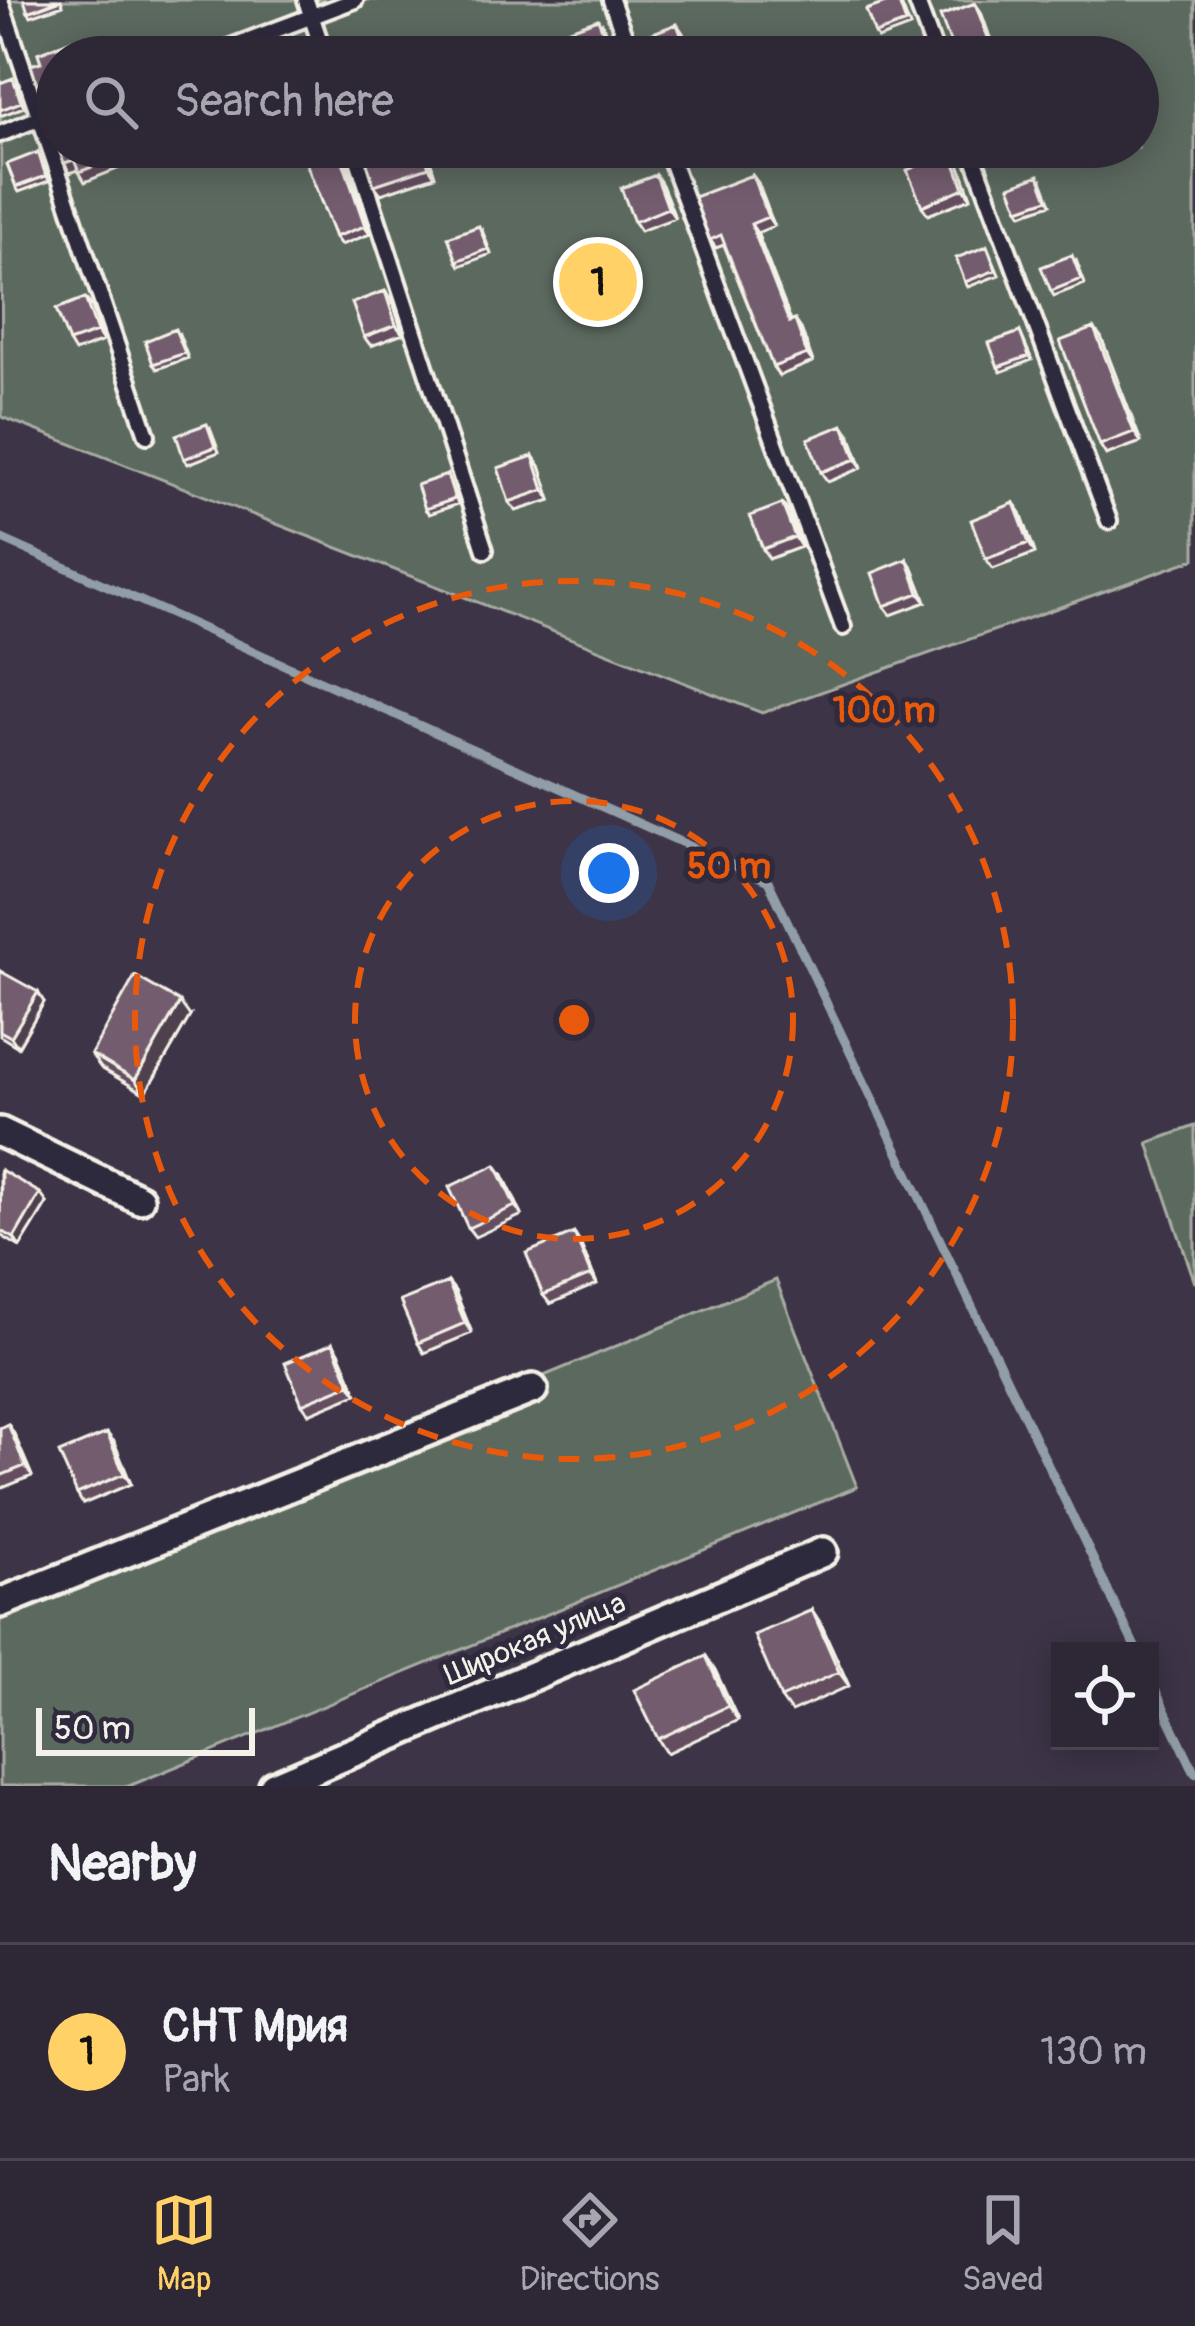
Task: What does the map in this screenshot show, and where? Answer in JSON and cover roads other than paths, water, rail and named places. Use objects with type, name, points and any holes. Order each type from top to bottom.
[{"type":"street","points":[[0,1132],[140,1198]]},
{"type":"street","points":[[0,1603],[533,1389]]},
{"type":"street","name":"Широкая улица","points":[[274,1786],[823,1552]]},
{"type":"lane","points":[[0,0],[36,82]]},
{"type":"lane","points":[[306,0],[318,36]]},
{"type":"lane","points":[[261,36],[355,0]]},
{"type":"lane","points":[[611,0],[624,36]]},
{"type":"lane","points":[[916,0],[929,36]]},
{"type":"lane","points":[[0,134],[36,120]]},
{"type":"lane","points":[[66,168],[147,435]]},
{"type":"lane","points":[[361,168],[485,550]]},
{"type":"lane","points":[[674,168],[843,627]]},
{"type":"lane","points":[[978,168],[1109,521]]},
{"type":"waterway","points":[[0,538],[768,881],[1133,1642]]},
{"type":"waterway","points":[[1159,1698],[1195,1773]]},
{"type":"place","name":"СНТ Мрия","points":[[598,282]]}]
